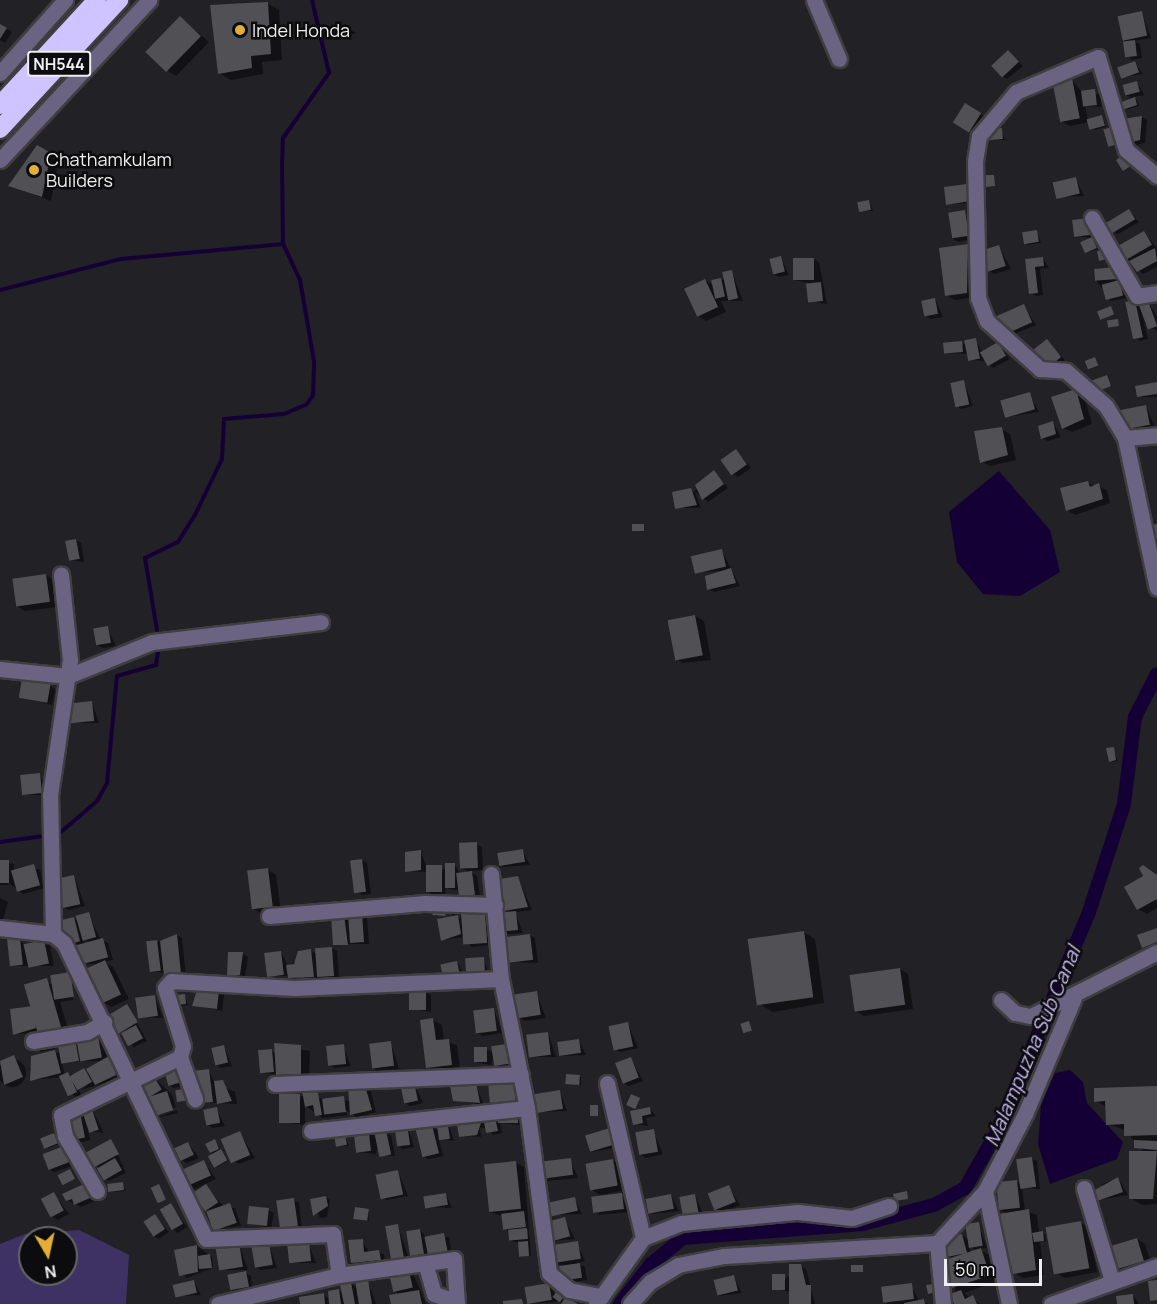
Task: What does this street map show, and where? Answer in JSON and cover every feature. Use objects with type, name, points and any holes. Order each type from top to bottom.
[{"type":"highway","name":"NH544","points":[[0,105],[97,0]]},
{"type":"highway","name":"NH544","points":[[0,129],[119,0]]},
{"type":"street","points":[[0,73],[65,0]]},
{"type":"street","points":[[0,160],[149,0]]},
{"type":"street","points":[[814,0],[839,59]]},
{"type":"street","points":[[1157,176],[1126,150],[1098,57],[1016,92],[979,136],[975,162],[981,218],[978,298],[987,321],[1040,369],[1066,372],[1107,406],[1125,438],[1157,588]]},
{"type":"street","points":[[1092,218],[1137,296],[1157,293]]},
{"type":"street","points":[[1125,438],[1157,435]]},
{"type":"street","points":[[53,934],[50,795],[68,676],[61,574]]},
{"type":"street","points":[[0,669],[68,676],[152,642],[321,622]]},
{"type":"street","points":[[491,874],[501,979],[527,1108],[549,1273],[569,1290],[598,1300],[643,1238],[681,1223],[798,1212],[852,1218],[889,1206]]},
{"type":"street","points":[[268,916],[425,903],[495,905]]},
{"type":"street","points":[[0,928],[53,934],[64,943],[104,1022],[129,1080],[206,1239],[333,1234],[339,1275]]},
{"type":"street","points":[[1001,1000],[1016,1013],[1031,1016],[1074,998],[1157,951]]},
{"type":"street","points":[[195,1099],[180,1057],[183,1046],[165,988],[171,981],[294,988],[501,979]]},
{"type":"street","points":[[630,1304],[650,1282],[678,1265],[724,1256],[937,1242],[986,1191],[1025,1114],[1074,998]]},
{"type":"street","points":[[33,1041],[87,1032],[104,1022]]},
{"type":"street","points":[[97,1191],[59,1120],[129,1080],[180,1057]]},
{"type":"street","points":[[275,1084],[521,1074]]},
{"type":"street","points":[[607,1083],[643,1238]]},
{"type":"street","points":[[311,1131],[527,1108]]},
{"type":"street","points":[[1084,1188],[1112,1281]]},
{"type":"street","points":[[986,1191],[1009,1304]]},
{"type":"street","points":[[937,1242],[943,1304]]},
{"type":"street","points":[[218,1304],[339,1275],[426,1266],[454,1259],[456,1302],[434,1294],[426,1266]]},
{"type":"street","points":[[1051,1304],[1157,1266]]},
{"type":"shaded area","points":[[999,471],[1050,530],[1060,572],[1020,596],[983,594],[957,562],[949,512]]},
{"type":"shaded area","points":[[1070,1070],[1083,1082],[1087,1103],[1123,1142],[1117,1159],[1050,1184],[1038,1144],[1041,1105],[1055,1073]]},
{"type":"shaded area","points":[[79,1230],[129,1255],[126,1304],[0,1304],[0,1244],[18,1237],[18,1286],[78,1286]]},
{"type":"building","name":"Indel Honda","points":[[268,2],[271,54],[251,56],[252,68],[218,74],[210,5]]},
{"type":"building","points":[[1142,11],[1147,35],[1123,41],[1118,16]]},
{"type":"building","points":[[180,16],[201,36],[166,72],[145,52]]},
{"type":"building","points":[[0,24],[7,28],[0,39]]},
{"type":"building","points":[[1135,40],[1137,56],[1125,57],[1123,41]]},
{"type":"building","points":[[1008,50],[1019,62],[1002,77],[991,66]]},
{"type":"building","points":[[1135,61],[1139,72],[1121,79],[1117,67]]},
{"type":"building","points":[[1072,78],[1080,118],[1060,122],[1052,82]]},
{"type":"building","points":[[1137,81],[1140,92],[1125,96],[1123,85]]},
{"type":"building","points":[[1095,89],[1097,105],[1083,107],[1081,91]]},
{"type":"building","points":[[1135,97],[1137,105],[1122,110],[1119,103]]},
{"type":"building","points":[[965,103],[981,113],[969,133],[953,123]]},
{"type":"building","points":[[1102,115],[1105,126],[1089,130],[1087,119]]},
{"type":"building","points":[[1142,116],[1140,140],[1128,143],[1123,119]]},
{"type":"building","points":[[1112,127],[1117,144],[1108,147],[1103,129]]},
{"type":"building","points":[[1002,128],[1003,139],[988,140],[987,129]]},
{"type":"building","name":"Chathamkulam Builders","points":[[37,145],[51,153],[42,197],[8,186]]},
{"type":"building","points":[[1127,153],[1134,164],[1123,171],[1116,160]]},
{"type":"building","points":[[986,175],[994,175],[995,186],[986,187]]},
{"type":"building","points":[[1076,177],[1080,194],[1056,199],[1053,182]]},
{"type":"building","points":[[967,184],[972,186],[970,201],[946,205],[944,187]]},
{"type":"building","points":[[869,200],[871,210],[859,212],[857,202]]},
{"type":"building","points":[[1129,209],[1135,219],[1112,233],[1106,223]]},
{"type":"building","points":[[965,210],[969,236],[952,238],[948,213]]},
{"type":"building","points":[[1089,218],[1091,235],[1074,237],[1072,220]]},
{"type":"building","points":[[1037,230],[1039,242],[1024,244],[1022,232]]},
{"type":"building","points":[[1144,231],[1152,245],[1125,260],[1117,246]]},
{"type":"building","points":[[1092,237],[1097,248],[1085,253],[1080,242]]},
{"type":"building","points":[[968,244],[967,293],[945,296],[939,248]]},
{"type":"building","points":[[999,245],[1006,266],[988,272],[981,251]]},
{"type":"building","points":[[1155,248],[1157,261],[1137,272],[1129,261]]},
{"type":"building","points":[[1103,250],[1105,260],[1099,261],[1097,251]]},
{"type":"building","points":[[781,256],[785,272],[773,274],[769,259]]},
{"type":"building","points":[[1043,257],[1044,266],[1035,267],[1038,293],[1029,294],[1025,259]]},
{"type":"building","points":[[793,258],[814,258],[814,280],[793,280]]},
{"type":"building","points":[[1116,267],[1117,279],[1095,281],[1094,269]]},
{"type":"building","points":[[732,270],[738,298],[728,300],[722,272]]},
{"type":"building","points":[[721,278],[725,297],[715,299],[711,280]]},
{"type":"building","points":[[705,279],[718,307],[697,317],[684,289]]},
{"type":"building","points":[[1119,280],[1123,295],[1106,300],[1102,285]]},
{"type":"building","points":[[821,282],[823,301],[808,302],[806,284]]},
{"type":"building","points":[[935,298],[938,314],[924,316],[921,301]]},
{"type":"building","points":[[1147,298],[1157,325],[1148,330],[1138,301]]},
{"type":"building","points":[[1135,300],[1143,337],[1133,339],[1125,302]]},
{"type":"building","points":[[1024,304],[1032,322],[1004,335],[996,317]]},
{"type":"building","points":[[1111,306],[1114,314],[1100,320],[1097,311]]},
{"type":"building","points":[[1118,319],[1119,326],[1108,327],[1107,321]]},
{"type":"building","points":[[976,338],[980,359],[968,361],[964,340]]},
{"type":"building","points":[[1047,339],[1061,357],[1045,369],[1031,351]]},
{"type":"building","points":[[962,341],[963,352],[944,354],[943,343]]},
{"type":"building","points":[[998,342],[1006,356],[988,366],[980,352]]},
{"type":"building","points":[[1095,357],[1098,365],[1088,369],[1085,361]]},
{"type":"building","points":[[1107,375],[1111,386],[1096,392],[1092,380]]},
{"type":"building","points":[[964,380],[969,404],[956,407],[950,383]]},
{"type":"building","points":[[1157,382],[1157,394],[1137,397],[1135,386]]},
{"type":"building","points":[[1076,389],[1084,419],[1062,429],[1051,397]]},
{"type":"building","points":[[1030,392],[1035,409],[1005,418],[1000,401]]},
{"type":"building","points":[[1146,405],[1150,425],[1123,430],[1119,410]]},
{"type":"building","points":[[1053,421],[1056,434],[1041,439],[1038,426]]},
{"type":"building","points":[[1002,427],[1008,455],[980,463],[974,431]]},
{"type":"building","points":[[736,449],[747,465],[731,475],[720,460]]},
{"type":"building","points":[[714,470],[724,484],[702,500],[695,485]]},
{"type":"building","points":[[1088,481],[1090,487],[1099,483],[1103,499],[1066,511],[1060,488]]},
{"type":"building","points":[[691,488],[697,505],[675,509],[672,492]]},
{"type":"building","points":[[632,524],[644,524],[644,531],[632,531]]},
{"type":"building","points":[[1157,524],[1157,551],[1156,551],[1143,527]]},
{"type":"building","points":[[76,539],[80,559],[69,561],[65,541]]},
{"type":"building","points":[[722,549],[726,567],[695,574],[691,556]]},
{"type":"building","points":[[731,568],[736,583],[707,590],[705,576]]},
{"type":"building","points":[[46,574],[50,602],[16,606],[12,579]]},
{"type":"building","points":[[695,615],[703,655],[675,661],[668,620]]},
{"type":"building","points":[[108,626],[111,643],[96,645],[93,629]]},
{"type":"building","points":[[22,679],[51,684],[47,703],[19,698]]},
{"type":"building","points":[[92,701],[94,721],[66,724],[64,704]]},
{"type":"building","points":[[1114,747],[1116,760],[1109,762],[1106,748]]},
{"type":"building","points":[[40,773],[42,793],[22,795],[20,775]]},
{"type":"building","points":[[477,842],[478,868],[460,869],[459,843]]},
{"type":"building","points":[[523,849],[525,862],[499,866],[497,853]]},
{"type":"building","points":[[421,850],[421,870],[405,872],[405,852]]},
{"type":"building","points":[[362,859],[366,892],[354,893],[350,860]]},
{"type":"building","points":[[0,860],[9,860],[9,883],[0,883]]},
{"type":"building","points":[[445,863],[455,863],[455,888],[445,888]]},
{"type":"building","points":[[34,864],[40,885],[17,892],[11,871]]},
{"type":"building","points":[[426,865],[442,865],[442,892],[426,892]]},
{"type":"building","points":[[1143,865],[1157,875],[1157,899],[1137,910],[1124,887],[1143,876],[1139,868]]},
{"type":"building","points":[[268,868],[273,907],[252,909],[247,871]]},
{"type":"building","points":[[472,871],[475,895],[459,897],[456,873]]},
{"type":"building","points":[[74,875],[80,904],[63,908],[56,879]]},
{"type":"building","points":[[518,876],[528,907],[504,911],[500,879]]},
{"type":"building","points":[[433,906],[446,907],[445,916],[432,915]]},
{"type":"building","points":[[516,911],[518,930],[503,931],[501,913]]},
{"type":"building","points":[[89,912],[96,937],[83,941],[76,916]]},
{"type":"building","points":[[485,912],[487,943],[463,945],[461,914]]},
{"type":"building","points":[[362,913],[364,942],[350,943],[348,914]]},
{"type":"building","points":[[344,915],[348,945],[333,945],[331,916]]},
{"type":"building","points":[[458,915],[461,934],[441,941],[437,919]]},
{"type":"building","points":[[74,917],[80,941],[65,945],[58,921]]},
{"type":"building","points":[[1157,928],[1157,942],[1142,948],[1137,935]]},
{"type":"building","points":[[804,931],[813,997],[757,1005],[748,939]]},
{"type":"building","points":[[177,934],[181,974],[164,976],[160,941]]},
{"type":"building","points":[[530,934],[533,960],[508,963],[505,937]]},
{"type":"building","points":[[20,938],[23,965],[10,966],[7,939]]},
{"type":"building","points":[[103,938],[108,957],[81,965],[76,945]]},
{"type":"building","points":[[44,940],[49,963],[28,968],[23,944]]},
{"type":"building","points":[[157,940],[161,971],[150,972],[146,941]]},
{"type":"building","points":[[332,947],[334,976],[317,977],[315,948]]},
{"type":"building","points":[[311,949],[314,977],[288,978],[286,965],[294,964],[298,951]]},
{"type":"building","points":[[281,951],[284,975],[267,977],[264,953]]},
{"type":"building","points":[[228,952],[243,952],[240,975],[227,976]]},
{"type":"building","points":[[484,957],[485,973],[466,974],[465,958]]},
{"type":"building","points":[[105,960],[121,994],[101,1004],[85,969]]},
{"type":"building","points":[[457,961],[460,975],[443,978],[440,965]]},
{"type":"building","points":[[900,968],[905,1005],[855,1012],[849,975]]},
{"type":"building","points":[[70,972],[74,997],[54,1000],[50,975]]},
{"type":"building","points":[[47,978],[61,1027],[38,1034],[24,985]]},
{"type":"building","points":[[197,990],[219,990],[217,1009],[192,1006]]},
{"type":"building","points":[[409,991],[426,991],[426,1010],[409,1010]]},
{"type":"building","points":[[537,991],[541,1015],[518,1018],[514,995]]},
{"type":"building","points":[[185,994],[186,1004],[177,1005],[176,995]]},
{"type":"building","points":[[155,995],[158,1016],[138,1019],[135,998]]},
{"type":"building","points":[[127,1004],[138,1022],[116,1035],[106,1017]]},
{"type":"building","points":[[33,1006],[36,1028],[13,1035],[10,1009]]},
{"type":"building","points":[[494,1008],[497,1031],[476,1033],[473,1011]]},
{"type":"building","points":[[433,1018],[436,1040],[449,1039],[452,1065],[426,1068],[420,1020]]},
{"type":"building","points":[[749,1021],[752,1031],[743,1033],[740,1024]]},
{"type":"building","points":[[628,1022],[633,1046],[614,1051],[608,1026]]},
{"type":"building","points":[[136,1025],[143,1038],[128,1046],[121,1033]]},
{"type":"building","points":[[97,1030],[102,1058],[80,1061],[75,1034]]},
{"type":"building","points":[[548,1032],[551,1055],[529,1058],[526,1035]]},
{"type":"building","points":[[75,1038],[79,1061],[61,1064],[57,1041]]},
{"type":"building","points":[[579,1039],[581,1053],[559,1056],[557,1042]]},
{"type":"building","points":[[391,1041],[394,1066],[372,1068],[369,1044]]},
{"type":"building","points":[[274,1043],[301,1045],[301,1074],[276,1075]]},
{"type":"building","points":[[344,1044],[346,1064],[328,1066],[326,1046]]},
{"type":"building","points":[[506,1044],[509,1064],[494,1066],[491,1046]]},
{"type":"building","points":[[224,1045],[228,1063],[215,1065],[211,1048]]},
{"type":"building","points":[[474,1047],[487,1047],[487,1062],[474,1062]]},
{"type":"building","points":[[272,1049],[274,1072],[260,1073],[258,1050]]},
{"type":"building","points":[[55,1050],[61,1073],[30,1081],[31,1056]]},
{"type":"building","points":[[14,1055],[23,1077],[4,1085],[0,1061]]},
{"type":"building","points":[[109,1056],[116,1075],[95,1085],[86,1069]]},
{"type":"building","points":[[631,1057],[639,1078],[623,1084],[615,1063]]},
{"type":"building","points":[[176,1065],[181,1082],[168,1086],[164,1069]]},
{"type":"building","points":[[84,1068],[92,1082],[77,1090],[69,1076]]},
{"type":"building","points":[[209,1069],[213,1102],[199,1103],[193,1071]]},
{"type":"building","points":[[68,1072],[77,1092],[68,1096],[59,1076]]},
{"type":"building","points":[[566,1074],[580,1075],[579,1085],[565,1084]]},
{"type":"building","points":[[153,1075],[162,1090],[144,1100],[135,1086]]},
{"type":"building","points":[[223,1080],[232,1101],[217,1104],[214,1081]]},
{"type":"building","points":[[514,1081],[516,1102],[490,1104],[488,1083]]},
{"type":"building","points":[[364,1082],[372,1110],[350,1115],[348,1086]]},
{"type":"building","points":[[414,1082],[418,1101],[404,1103],[400,1085]]},
{"type":"building","points":[[476,1082],[480,1103],[453,1101],[450,1086]]},
{"type":"building","points":[[1157,1086],[1157,1135],[1124,1136],[1124,1124],[1106,1125],[1105,1101],[1094,1102],[1094,1088]]},
{"type":"building","points":[[189,1088],[191,1100],[177,1102],[175,1090]]},
{"type":"building","points":[[310,1090],[318,1093],[322,1115],[315,1116],[313,1105],[305,1107],[302,1091]]},
{"type":"building","points":[[560,1090],[563,1109],[535,1113],[532,1094]]},
{"type":"building","points":[[167,1091],[173,1110],[151,1117],[145,1098]]},
{"type":"building","points":[[279,1094],[300,1094],[300,1123],[279,1123]]},
{"type":"building","points":[[631,1094],[640,1098],[635,1109],[626,1105]]},
{"type":"building","points":[[344,1096],[346,1112],[324,1115],[322,1099]]},
{"type":"building","points":[[590,1105],[598,1105],[598,1116],[590,1116]]},
{"type":"building","points":[[91,1106],[99,1130],[89,1133],[81,1109]]},
{"type":"building","points":[[217,1107],[220,1123],[206,1125],[203,1110]]},
{"type":"building","points":[[650,1107],[651,1114],[642,1116],[643,1123],[633,1125],[630,1111]]},
{"type":"building","points":[[80,1112],[85,1138],[71,1140],[66,1115]]},
{"type":"building","points":[[498,1112],[518,1112],[518,1123],[498,1123]]},
{"type":"building","points":[[494,1113],[498,1131],[486,1133],[483,1117],[477,1135],[459,1137],[456,1118]]},
{"type":"building","points":[[447,1118],[450,1139],[439,1140],[436,1120]]},
{"type":"building","points":[[407,1123],[410,1145],[397,1147],[394,1125]]},
{"type":"building","points":[[432,1125],[439,1153],[423,1157],[416,1129]]},
{"type":"building","points":[[368,1126],[371,1151],[356,1153],[353,1128]]},
{"type":"building","points":[[610,1128],[615,1144],[590,1152],[585,1136]]},
{"type":"building","points":[[654,1129],[658,1152],[639,1155],[635,1132]]},
{"type":"building","points":[[386,1130],[391,1154],[379,1157],[374,1132]]},
{"type":"building","points":[[240,1131],[250,1155],[231,1163],[221,1139]]},
{"type":"building","points":[[54,1133],[58,1143],[44,1149],[40,1139]]},
{"type":"building","points":[[345,1134],[347,1145],[336,1147],[334,1136]]},
{"type":"building","points":[[111,1139],[119,1154],[94,1167],[86,1152]]},
{"type":"building","points":[[215,1139],[219,1149],[210,1153],[205,1144]]},
{"type":"building","points":[[1134,1140],[1157,1141],[1157,1150],[1134,1148]]},
{"type":"building","points":[[188,1142],[194,1155],[180,1161],[174,1148]]},
{"type":"building","points":[[64,1146],[70,1162],[49,1170],[43,1154]]},
{"type":"building","points":[[221,1149],[227,1160],[214,1168],[208,1156]]},
{"type":"building","points":[[1129,1151],[1157,1151],[1153,1199],[1129,1199]]},
{"type":"building","points":[[1032,1157],[1036,1187],[1020,1189],[1016,1159]]},
{"type":"building","points":[[115,1158],[122,1170],[104,1181],[97,1168]]},
{"type":"building","points":[[571,1158],[573,1175],[542,1179],[540,1162]]},
{"type":"building","points":[[613,1159],[618,1186],[590,1190],[585,1164]]},
{"type":"building","points":[[204,1160],[211,1176],[184,1187],[178,1172]]},
{"type":"building","points":[[516,1161],[521,1209],[489,1212],[484,1164]]},
{"type":"building","points":[[70,1169],[75,1179],[63,1185],[58,1175]]},
{"type":"building","points":[[398,1170],[403,1194],[381,1199],[376,1175]]},
{"type":"building","points":[[1118,1177],[1123,1192],[1097,1201],[1093,1191]]},
{"type":"building","points":[[1017,1180],[1020,1208],[999,1210],[996,1182]]},
{"type":"building","points":[[123,1182],[124,1190],[108,1192],[107,1184]]},
{"type":"building","points":[[86,1183],[92,1197],[74,1205],[72,1199],[66,1201],[62,1194]]},
{"type":"building","points":[[159,1184],[166,1200],[158,1203],[151,1188]]},
{"type":"building","points":[[206,1184],[218,1202],[205,1211],[193,1193]]},
{"type":"building","points":[[729,1185],[736,1202],[714,1210],[708,1194]]},
{"type":"building","points":[[907,1191],[908,1199],[895,1201],[893,1194]]},
{"type":"building","points":[[54,1192],[64,1211],[51,1218],[41,1199]]},
{"type":"building","points":[[446,1193],[448,1205],[425,1208],[423,1197]]},
{"type":"building","points":[[622,1193],[624,1209],[593,1213],[591,1197]]},
{"type":"building","points":[[671,1194],[674,1209],[648,1214],[645,1199]]},
{"type":"building","points":[[695,1194],[699,1214],[683,1217],[679,1197]]},
{"type":"building","points":[[326,1196],[328,1206],[313,1216],[310,1199]]},
{"type":"building","points":[[575,1197],[578,1211],[552,1216],[549,1203]]},
{"type":"building","points":[[294,1198],[298,1226],[280,1228],[276,1201]]},
{"type":"building","points":[[171,1203],[183,1224],[172,1230],[160,1210]]},
{"type":"building","points":[[230,1203],[237,1223],[213,1231],[206,1211]]},
{"type":"building","points":[[249,1206],[269,1208],[267,1226],[247,1224]]},
{"type":"building","points":[[355,1207],[369,1209],[367,1221],[353,1219]]},
{"type":"building","points":[[1029,1209],[1036,1270],[1013,1274],[999,1214]]},
{"type":"building","points":[[524,1211],[526,1227],[503,1230],[501,1214]]},
{"type":"building","points":[[155,1214],[165,1229],[153,1237],[143,1222]]},
{"type":"building","points":[[565,1217],[570,1236],[555,1240],[550,1221]]},
{"type":"building","points":[[1081,1221],[1089,1268],[1054,1275],[1046,1227]]},
{"type":"building","points":[[979,1222],[983,1246],[969,1248],[965,1224]]},
{"type":"building","points":[[398,1224],[404,1257],[391,1260],[385,1226]]},
{"type":"building","points":[[527,1228],[528,1239],[509,1241],[508,1230]]},
{"type":"building","points":[[420,1229],[424,1254],[410,1256],[406,1231]]},
{"type":"building","points":[[1043,1231],[1044,1241],[1034,1242],[1032,1233]]},
{"type":"building","points":[[444,1233],[448,1254],[428,1257],[424,1237]]},
{"type":"building","points":[[962,1234],[967,1253],[947,1257],[944,1240]]},
{"type":"building","points":[[1137,1238],[1144,1261],[1115,1270],[1108,1247]]},
{"type":"building","points":[[363,1239],[364,1252],[379,1250],[381,1260],[351,1263],[348,1240]]},
{"type":"building","points":[[309,1241],[311,1261],[289,1263],[287,1243]]},
{"type":"building","points":[[528,1241],[529,1256],[519,1257],[518,1242]]},
{"type":"building","points":[[578,1241],[581,1259],[549,1264],[546,1246]]},
{"type":"building","points":[[239,1242],[243,1267],[219,1270],[215,1246]]},
{"type":"building","points":[[269,1243],[273,1265],[255,1268],[251,1246]]},
{"type":"building","points":[[197,1245],[198,1272],[179,1276],[174,1250]]},
{"type":"building","points":[[981,1248],[990,1276],[951,1288],[942,1261]]},
{"type":"building","points":[[210,1254],[212,1268],[199,1269],[198,1256]]},
{"type":"building","points":[[580,1263],[582,1278],[561,1281],[559,1266]]},
{"type":"building","points":[[789,1264],[801,1264],[806,1285],[811,1285],[811,1304],[789,1304]]},
{"type":"building","points":[[851,1265],[863,1265],[863,1272],[851,1272]]},
{"type":"building","points":[[246,1271],[249,1287],[230,1290],[227,1275]]},
{"type":"building","points":[[409,1271],[413,1288],[393,1292],[390,1275]]},
{"type":"building","points":[[772,1274],[785,1274],[785,1290],[772,1290]]},
{"type":"building","points":[[734,1275],[738,1291],[717,1296],[714,1280]]},
{"type":"building","points":[[368,1279],[372,1304],[359,1304],[355,1281]]},
{"type":"building","points":[[194,1280],[197,1293],[175,1298],[173,1285]]},
{"type":"building","points":[[1157,1280],[1157,1300],[1150,1301],[1148,1281]]},
{"type":"building","points":[[351,1282],[355,1304],[344,1304],[340,1285]]},
{"type":"building","points":[[549,1283],[552,1300],[527,1304],[524,1287]]},
{"type":"building","points":[[912,1283],[914,1299],[883,1303],[881,1287]]},
{"type":"building","points":[[934,1284],[935,1292],[928,1294],[926,1285]]},
{"type":"building","points":[[559,1288],[566,1293],[560,1302],[553,1297]]},
{"type":"building","points":[[339,1289],[341,1304],[329,1304],[328,1291]]},
{"type":"building","points":[[419,1290],[422,1304],[391,1304],[389,1295]]},
{"type":"building","points":[[961,1290],[965,1299],[973,1295],[977,1304],[954,1304],[950,1294]]},
{"type":"building","points":[[324,1293],[325,1304],[300,1304],[299,1297]]},
{"type":"building","points":[[1133,1294],[1134,1304],[1117,1304],[1116,1296]]},
{"type":"building","points":[[565,1297],[578,1304],[561,1304]]},
{"type":"building","points":[[522,1299],[523,1304],[503,1304],[503,1301]]},
{"type":"building","points":[[924,1299],[925,1304],[904,1304],[904,1303]]},
{"type":"waterway","points":[[157,630],[145,558],[178,542],[195,515],[222,459],[224,419],[284,414],[307,404],[313,395],[314,361],[300,280],[283,244],[282,165],[283,138],[329,73],[312,0]]},
{"type":"waterway","points":[[0,290],[121,259],[283,244]]},
{"type":"waterway","points":[[61,832],[97,801],[107,783],[117,676],[156,665],[159,646]]},
{"type":"waterway","name":"Malampuzha Sub Canal","points":[[620,1304],[651,1264],[683,1238],[863,1224],[934,1205],[965,1188],[997,1132],[1089,912],[1124,804],[1135,717],[1157,674]]},
{"type":"waterway","points":[[0,842],[44,836]]},
{"type":"place","name":"Indel Honda","points":[[240,30]]},
{"type":"place","name":"Chathamkulam Builders","points":[[34,170]]}]
